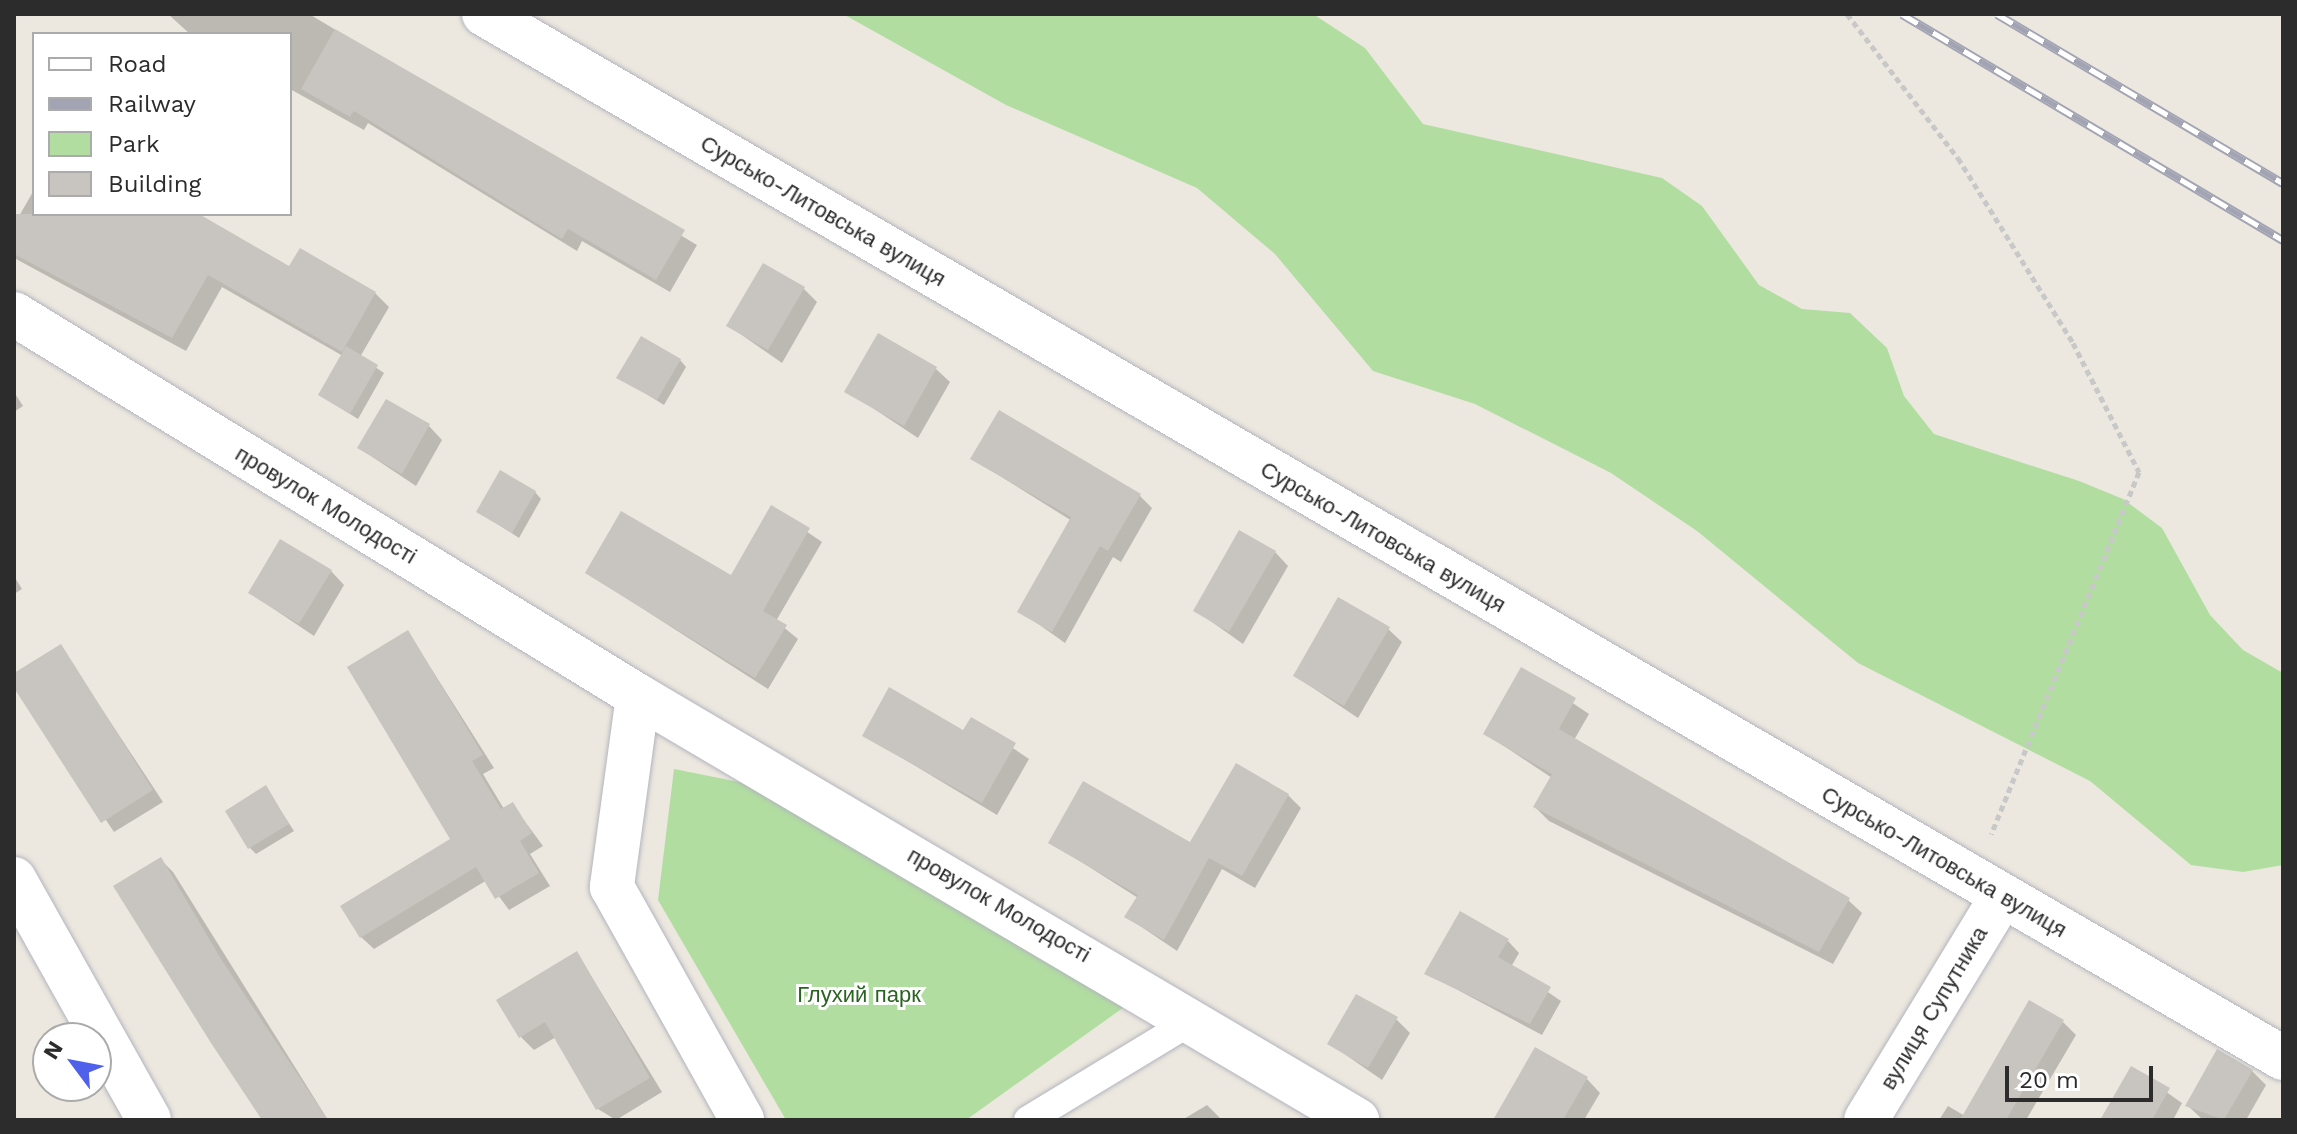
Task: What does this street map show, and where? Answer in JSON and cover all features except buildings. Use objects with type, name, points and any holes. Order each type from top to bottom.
[{"type":"street","name":"Сурсько-Литовська вулиця","points":[[484,14],[2283,1058]]},
{"type":"street","name":"провулок Молодості","points":[[14,314],[638,696],[1195,1019],[1357,1120]]},
{"type":"street","points":[[638,696],[612,887],[742,1120]]},
{"type":"street","points":[[14,879],[149,1120]]},
{"type":"street","name":"вулиця Супутника","points":[[1866,1120],[1988,888]]},
{"type":"lane","points":[[1028,1120],[1195,1019]]},
{"type":"path","points":[[1847,14],[1958,158],[2073,343],[2139,472],[1988,888]]},
{"type":"green space","points":[[843,14],[1313,14],[1365,48],[1423,124],[1662,178],[1702,206],[1759,285],[1802,309],[1850,313],[1887,348],[1904,396],[1934,434],[2079,481],[2123,499],[2162,528],[2210,615],[2243,650],[2283,673],[2283,865],[2243,872],[2191,865],[2090,781],[1858,663],[1697,531],[1611,473],[1475,404],[1373,371],[1275,254],[1197,188],[1006,105]]},
{"type":"green space","name":"Глухий парк","points":[[674,769],[744,783],[1127,1005],[966,1120],[786,1120],[658,900]]},
{"type":"railway","points":[[1902,14],[2283,240]]},
{"type":"railway","points":[[1997,14],[2283,183]]}]
